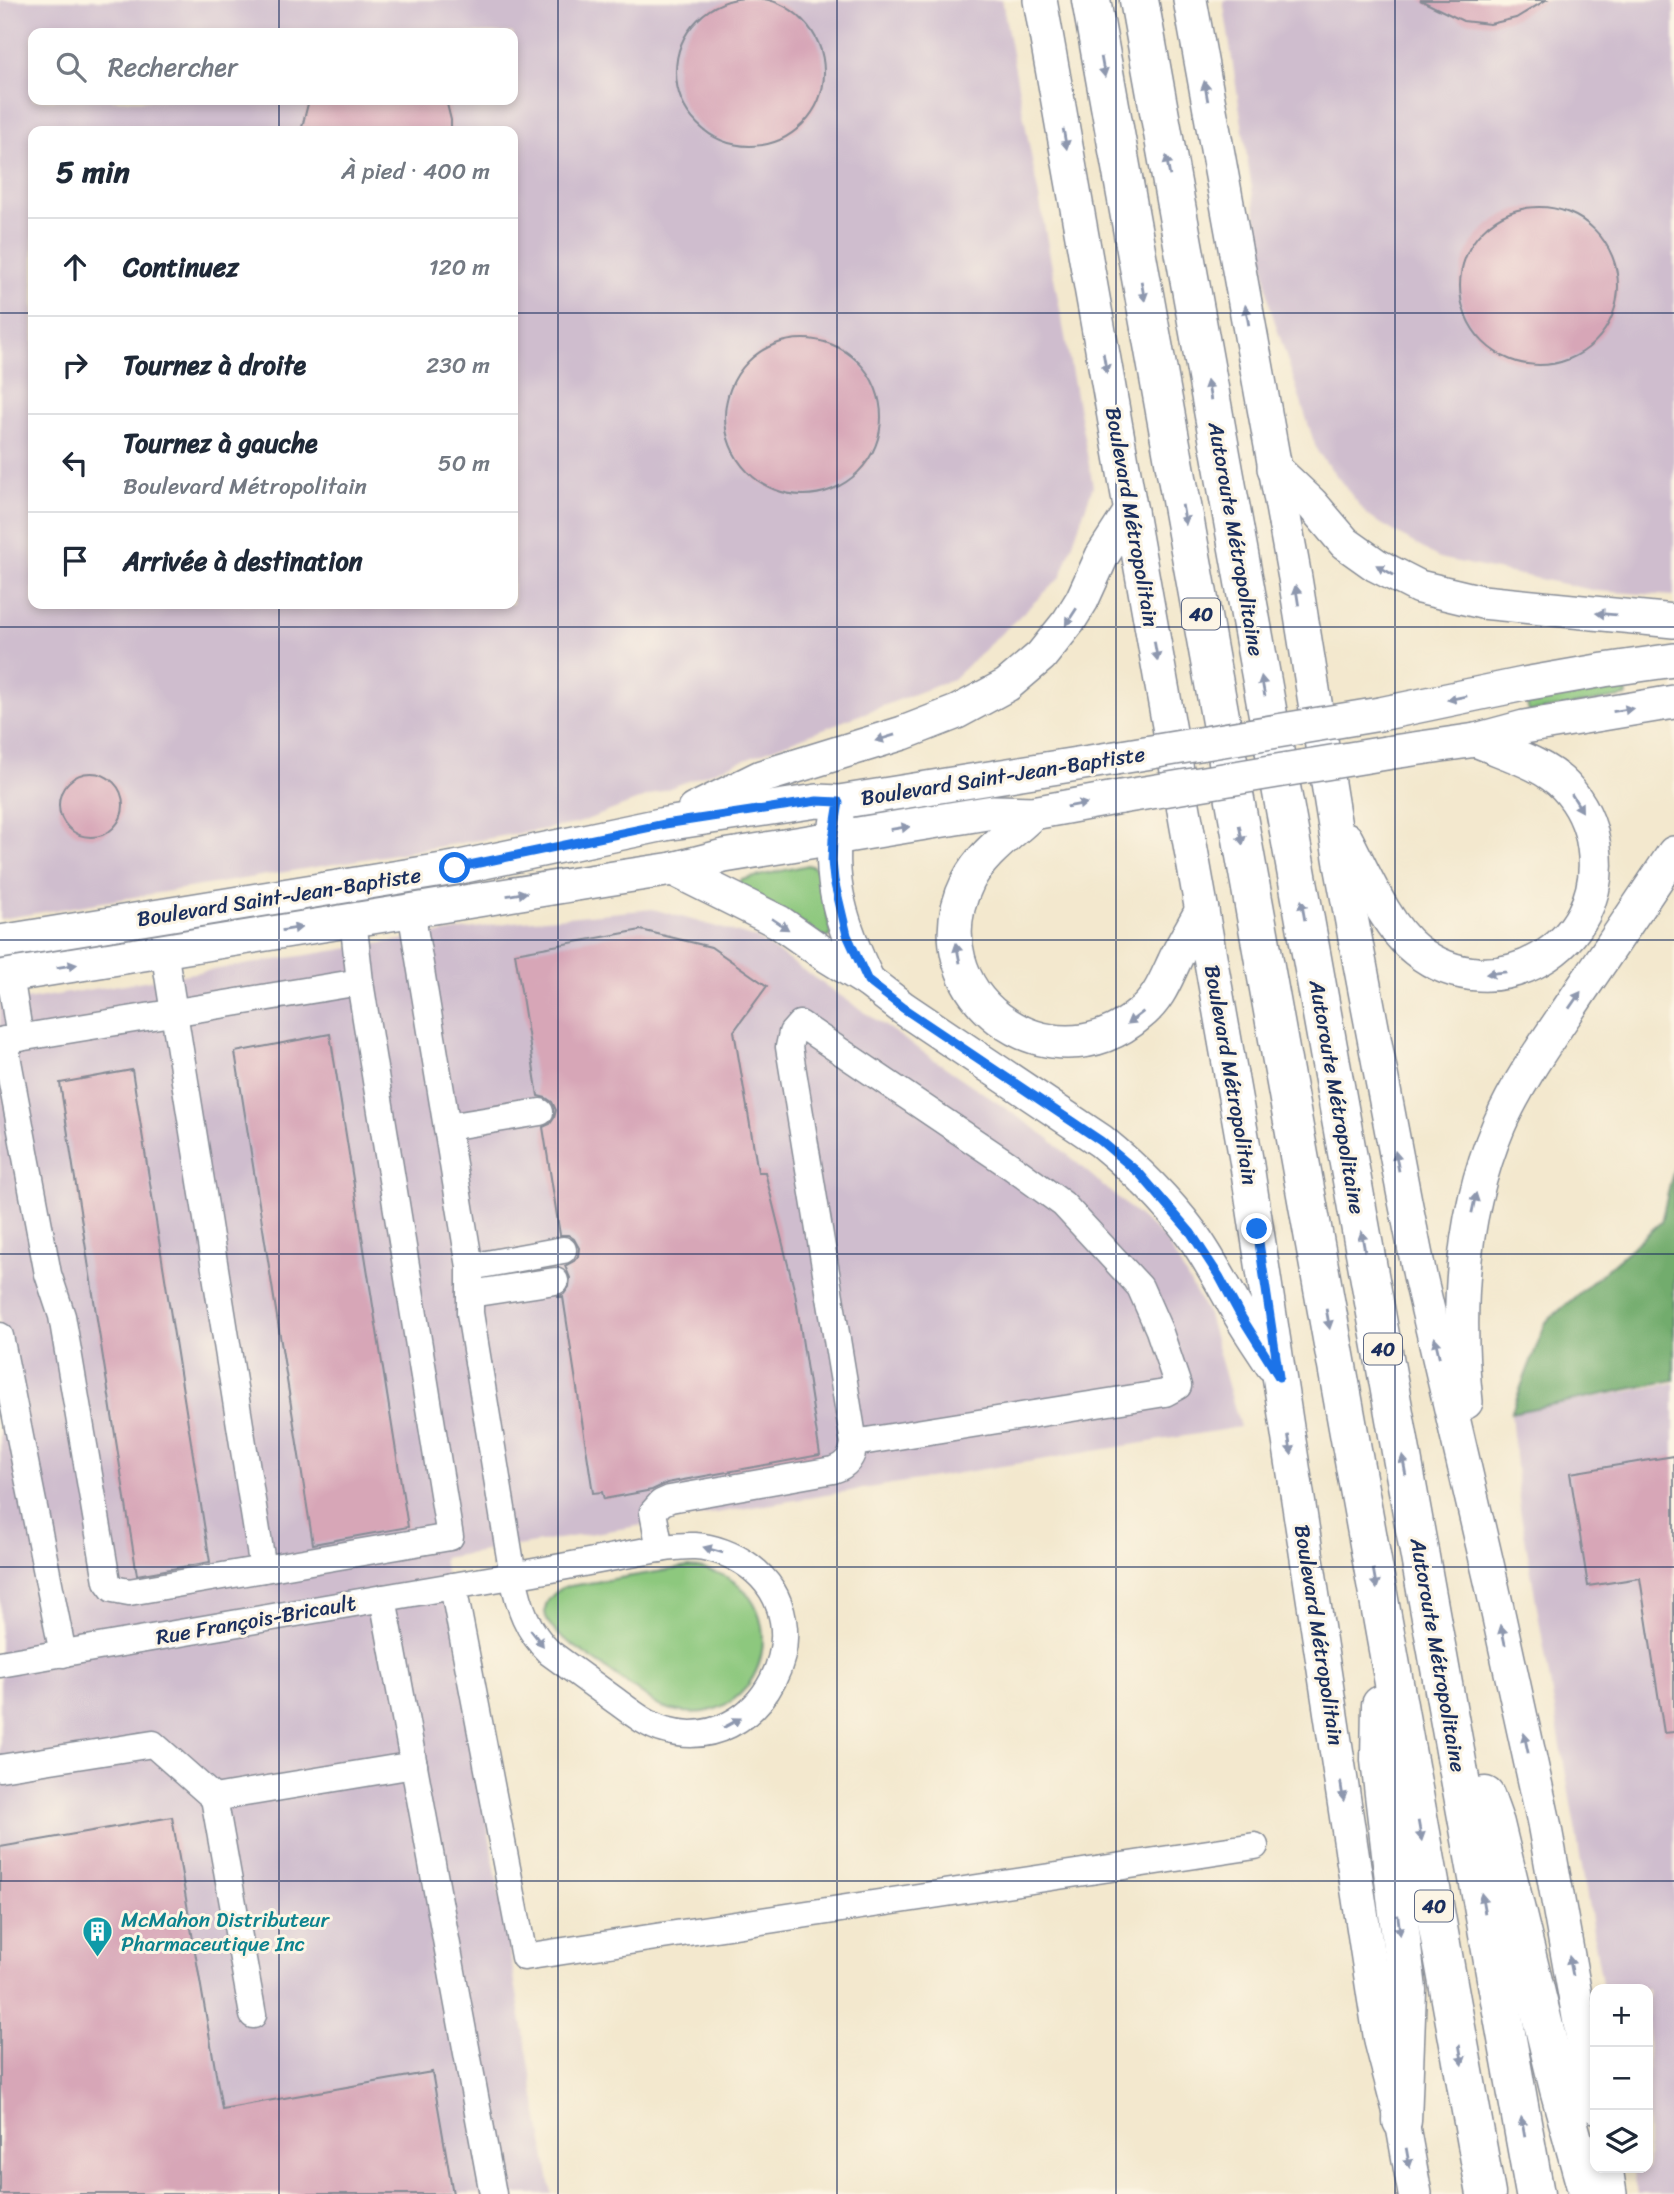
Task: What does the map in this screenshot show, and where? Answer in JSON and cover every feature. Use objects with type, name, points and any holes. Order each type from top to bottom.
[{"type":"highway","name":"40","points":[[1091,0],[1486,2194]]},
{"type":"highway","name":"Autoroute Métropolitaine","points":[[1139,0],[1535,2194]]},
{"type":"highway","points":[[1382,1619],[1380,1760],[1407,1990],[1402,2121]]},
{"type":"highway","points":[[1440,1664],[1495,1824],[1559,2089],[1588,2194]]},
{"type":"main road","name":"Boulevard Métropolitain","points":[[1040,0],[1246,1159],[1381,2041],[1402,2121],[1415,2194]]},
{"type":"main road","points":[[1190,0],[1295,578],[1331,812],[1417,1264],[1544,1823],[1590,2078]]},
{"type":"main road","points":[[1274,468],[1311,503],[1345,543],[1376,565],[1419,587],[1482,602],[1674,621]]},
{"type":"main road","points":[[665,824],[761,777],[903,733],[957,712],[1007,685],[1041,656],[1069,621],[1102,556],[1131,511]]},
{"type":"main road","points":[[1667,661],[1674,699]]},
{"type":"main road","name":"Boulevard Saint-Jean-Baptiste","points":[[0,942],[455,868],[665,824],[817,801],[839,802],[1115,758],[1380,714],[1524,684],[1667,661]]},
{"type":"main road","name":"Boulevard Saint-Jean-Baptiste","points":[[5,976],[673,869],[724,856],[993,812],[1033,813],[1476,740],[1524,727],[1674,699]]},
{"type":"main road","points":[[1331,812],[1389,919],[1414,949],[1440,965],[1471,973],[1503,973],[1533,963],[1562,944],[1578,927],[1586,913],[1595,876],[1593,838],[1575,798],[1553,776],[1476,740]]},
{"type":"main road","points":[[839,802],[832,861],[849,942],[868,981]]},
{"type":"main road","points":[[1033,813],[977,867],[959,903],[955,931],[958,960],[971,988],[988,1010],[1011,1028],[1039,1039],[1069,1043],[1101,1037],[1127,1024],[1159,994],[1202,910]]},
{"type":"main road","points":[[1491,1581],[1467,1407],[1462,1336],[1464,1270],[1478,1186],[1500,1123],[1522,1081],[1674,853]]},
{"type":"main road","points":[[673,869],[764,914],[868,981],[903,1008],[1101,1141],[1140,1174],[1191,1233],[1279,1377]]},
{"type":"main road","points":[[1607,2173],[1610,2194]]},
{"type":"street","points":[[411,910],[470,1267],[470,1313],[513,1576]]},
{"type":"street","points":[[5,976],[8,1040],[48,1274],[62,1316],[107,1581],[113,1589],[129,1592],[450,1537],[359,982],[353,919]]},
{"type":"street","points":[[164,950],[263,1569]]},
{"type":"street","points":[[8,1040],[359,982]]},
{"type":"street","points":[[660,1549],[653,1512],[661,1503],[670,1499],[837,1469],[849,1460],[853,1452],[854,1443],[789,1047],[792,1033],[800,1024],[1063,1204],[1140,1287],[1159,1330],[1178,1386],[1165,1393],[854,1443]]},
{"type":"street","points":[[447,1127],[540,1111]]},
{"type":"street","points":[[470,1267],[563,1251]]},
{"type":"street","points":[[470,1294],[555,1281]]},
{"type":"street","points":[[0,1336],[10,1437],[63,1654]]},
{"type":"street","name":"Rue François-Bricault","points":[[0,1664],[660,1549],[694,1546],[725,1554],[750,1567],[765,1583],[777,1602],[784,1635],[779,1668],[762,1699],[725,1727],[699,1733],[666,1731],[637,1716],[539,1643],[526,1623],[513,1576]]},
{"type":"street","points":[[453,1586],[524,1957],[1255,1846]]},
{"type":"street","points":[[383,1598],[493,2194]]},
{"type":"street","points":[[0,1768],[153,1744],[214,1798],[253,2015]]},
{"type":"street","points":[[214,1798],[414,1765]]},
{"type":"shaded area","points":[[0,0],[1002,0],[1093,486],[1061,577],[953,679],[576,824],[0,919]]},
{"type":"shaded area","points":[[1223,0],[1674,0],[1674,596],[1597,591],[1439,558],[1368,516],[1317,451],[1270,307]]},
{"type":"shaded area","points":[[653,909],[756,938],[1046,1136],[1165,1239],[1208,1315],[1240,1427],[443,1558],[552,2194],[0,2194],[0,1004],[513,922]]},
{"type":"shaded area","points":[[1674,1383],[1674,2194],[1638,2194],[1634,2173],[1653,2173],[1653,1984],[1602,1984],[1520,1509],[1511,1413]]},
{"type":"green space","points":[[1625,683],[1627,696],[1529,712],[1526,699]]},
{"type":"green space","points":[[808,865],[816,871],[820,870],[831,936],[826,938],[739,885],[741,880]]},
{"type":"green space","points":[[1674,1168],[1674,1380],[1511,1413],[1546,1322],[1661,1222]]},
{"type":"green space","points":[[688,1567],[726,1577],[750,1598],[762,1626],[761,1655],[750,1683],[728,1703],[698,1712],[659,1706],[560,1636],[546,1616],[546,1604],[564,1587]]},
{"type":"building","points":[[736,-1],[764,-1],[791,10],[812,31],[823,58],[823,86],[812,113],[791,134],[764,145],[736,145],[709,134],[688,113],[677,86],[677,58],[688,31],[709,10]]},
{"type":"building","points":[[1420,0],[1546,0],[1516,18],[1490,24],[1463,21]]},
{"type":"building","points":[[308,105],[447,105],[451,120],[451,126],[302,126]]},
{"type":"building","points":[[1539,207],[1569,213],[1595,230],[1612,256],[1618,286],[1612,316],[1595,342],[1569,359],[1539,365],[1509,359],[1483,342],[1466,316],[1460,286],[1466,256],[1483,230],[1509,213]]},
{"type":"building","points":[[803,339],[833,345],[858,362],[875,387],[881,417],[875,447],[858,472],[833,489],[803,495],[773,489],[748,472],[731,447],[725,417],[731,387],[748,362],[773,345]]},
{"type":"building","points":[[91,773],[109,779],[117,787],[123,805],[117,823],[109,831],[91,837],[73,831],[65,823],[59,805],[65,787],[73,779]]},
{"type":"building","points":[[641,930],[711,947],[767,986],[734,1031],[758,1172],[765,1172],[795,1293],[820,1455],[667,1483],[652,1490],[604,1499],[602,1492],[593,1493],[563,1297],[557,1297],[564,1294],[569,1287],[570,1278],[565,1266],[578,1256],[579,1248],[574,1239],[568,1235],[560,1235],[543,1127],[550,1124],[556,1110],[552,1102],[538,1096],[515,953]]},
{"type":"building","points":[[330,1034],[408,1527],[313,1544],[235,1052]]},
{"type":"building","points":[[132,1070],[210,1562],[137,1575],[60,1083]]},
{"type":"building","points":[[1674,1456],[1674,1732],[1664,1733],[1640,1578],[1588,1586],[1570,1473]]},
{"type":"building","name":"McMahon Distributeur Pharmaceutique Inc","points":[[172,1817],[222,2109],[432,2072],[453,2194],[0,2194],[0,1847]]},
{"type":"place","name":"McMahon Distributeur Pharmaceutique Inc","points":[[98,1959]]},
{"type":"route","points":[[455,868],[665,824],[817,801],[839,802],[833,839],[834,880],[849,942],[868,981],[903,1008],[1101,1141],[1140,1174],[1191,1233],[1279,1377],[1257,1229]]}]
